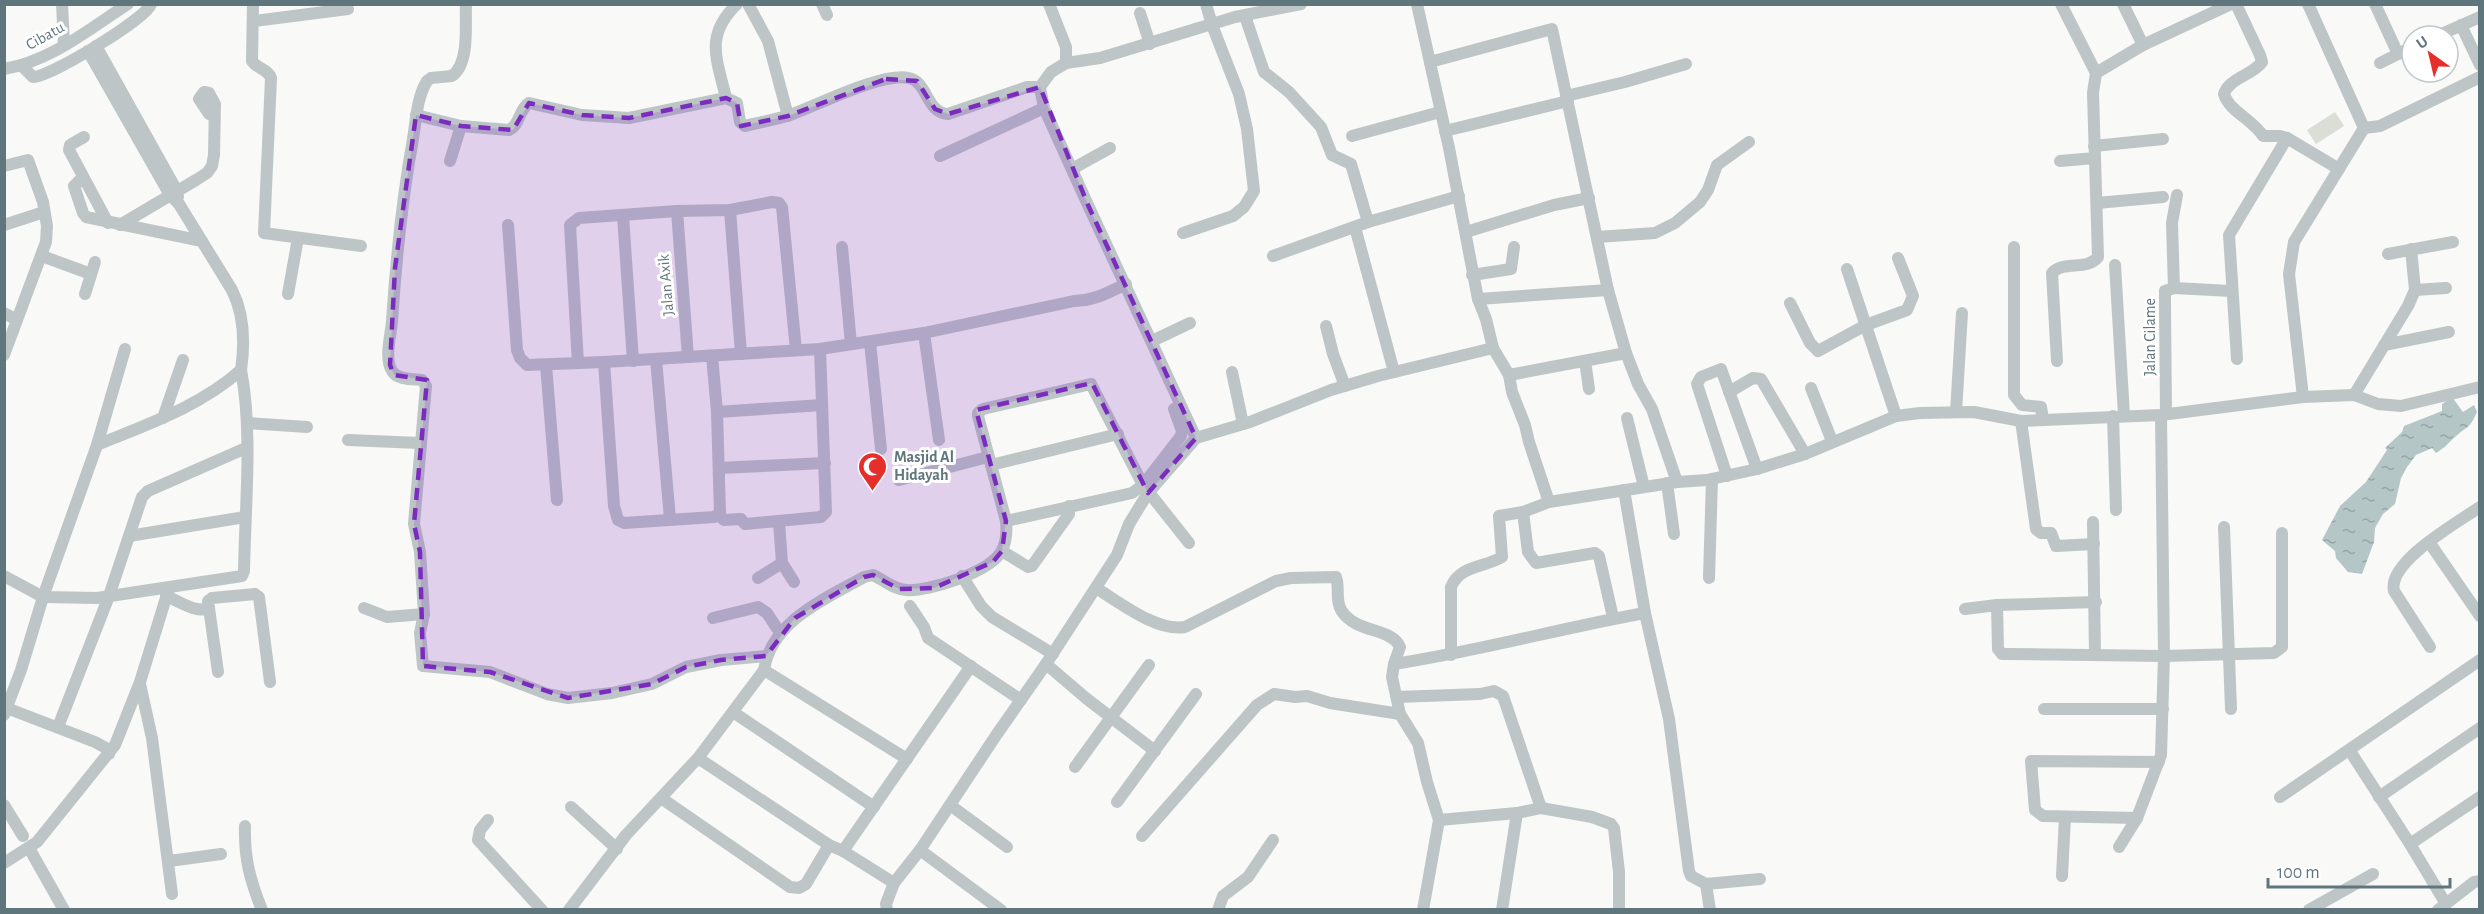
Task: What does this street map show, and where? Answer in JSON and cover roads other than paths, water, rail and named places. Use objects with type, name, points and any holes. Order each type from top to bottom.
[{"type":"street","points":[[62,4],[64,45]]},
{"type":"street","name":"Cibatu","points":[[4,69],[22,66],[45,57],[128,4]]},
{"type":"street","points":[[22,66],[33,77],[44,76],[92,49],[145,13],[151,4]]},
{"type":"street","points":[[253,4],[252,61],[257,68],[267,72],[271,78],[267,194],[263,229],[267,234],[361,246]]},
{"type":"street","points":[[466,4],[464,51],[460,64],[452,76],[431,78],[427,81],[416,115],[406,172],[393,288],[390,364],[394,375],[422,380],[426,386],[414,524],[420,552],[424,614],[420,633],[423,666],[490,672],[547,694],[568,698],[612,693],[652,684],[686,668],[721,660],[766,656]]},
{"type":"street","points":[[726,98],[715,56],[715,38],[727,14],[737,4]]},
{"type":"street","points":[[748,4],[772,54],[788,116]]},
{"type":"street","points":[[1049,4],[1066,47],[1066,63]]},
{"type":"street","points":[[1183,233],[1233,216],[1244,207],[1254,191],[1247,129],[1239,94],[1206,4]]},
{"type":"street","points":[[1196,438],[1044,108],[1040,87],[1051,72],[1066,63],[1100,58],[1245,16],[1301,4]]},
{"type":"street","points":[[1418,4],[1459,196],[1478,299],[1486,319],[1492,348],[1509,375],[1512,392],[1525,425],[1549,502]]},
{"type":"street","points":[[2058,361],[2052,273],[2061,267],[2096,260],[2097,203],[2093,93],[2096,73],[2061,4]]},
{"type":"street","points":[[2123,4],[2143,45]]},
{"type":"street","points":[[2096,73],[2143,45],[2233,4],[2262,62],[2229,86],[2226,89],[2225,98],[2263,136],[2287,138],[2338,169]]},
{"type":"street","points":[[2308,4],[2364,128]]},
{"type":"street","points":[[2375,5],[2398,54],[2380,63]]},
{"type":"street","points":[[254,21],[348,9]]},
{"type":"street","points":[[1140,13],[1150,44]]},
{"type":"street","points":[[1245,16],[1264,72],[1289,92],[1321,127],[1332,155],[1351,164],[1368,222]]},
{"type":"street","points":[[2480,17],[2461,26],[2480,65]]},
{"type":"street","points":[[1430,62],[1552,29],[1608,290],[1626,353],[1638,384],[1652,409],[1672,482],[1674,534]]},
{"type":"street","points":[[4,576],[43,597],[97,598],[167,592],[242,576],[244,571],[247,423],[246,398],[241,370],[242,328],[238,303],[179,204],[92,49]]},
{"type":"street","points":[[1445,131],[1686,64]]},
{"type":"street","points":[[2364,128],[2380,126],[2480,76]]},
{"type":"street","points":[[416,115],[462,126],[512,129],[523,107],[529,102],[582,115],[629,118],[726,98],[737,103],[740,122],[745,126],[788,116],[886,79],[910,78],[917,81],[935,109],[941,114],[948,114],[1027,87],[1040,87]]},
{"type":"street","points":[[940,156],[1044,108]]},
{"type":"street","points":[[1352,136],[1440,112]]},
{"type":"street","points":[[114,224],[207,173],[212,166],[214,155],[215,117]]},
{"type":"street","points":[[450,161],[462,126]]},
{"type":"street","points":[[2303,397],[2289,274],[2290,255],[2294,242],[2364,128]]},
{"type":"street","points":[[84,137],[69,148],[82,178],[114,224],[202,241]]},
{"type":"street","points":[[2237,359],[2229,236],[2287,138]]},
{"type":"street","points":[[2060,161],[2163,139]]},
{"type":"street","points":[[1597,237],[1655,233],[1675,223],[1700,202],[1708,190],[1717,165],[1749,142]]},
{"type":"street","points":[[1072,169],[1110,148]]},
{"type":"street","points":[[4,166],[28,160],[47,226],[42,256],[4,354]]},
{"type":"street","name":"Jalan Cilame","points":[[2164,415],[2165,291],[2174,288],[2172,223],[2178,195]]},
{"type":"street","points":[[1272,256],[1368,222],[1459,196]]},
{"type":"street","points":[[2097,203],[2163,197]]},
{"type":"street","points":[[1466,232],[1554,205],[1589,198]]},
{"type":"street","points":[[578,363],[570,225],[579,218],[676,211],[730,210],[772,202],[779,203],[782,207],[795,350]]},
{"type":"street","points":[[730,210],[741,354]]},
{"type":"street","name":"Jalan Axik","points":[[676,211],[688,357]]},
{"type":"street","points":[[4,225],[44,212]]},
{"type":"street","points":[[623,216],[633,361]]},
{"type":"street","points":[[508,225],[517,350],[520,358],[527,365],[712,356],[870,342],[924,333],[1074,301],[1087,294],[1105,289],[1114,290],[1126,285]]},
{"type":"street","points":[[1355,227],[1394,372]]},
{"type":"street","points":[[288,294],[298,238]]},
{"type":"street","points":[[2388,254],[2453,242]]},
{"type":"street","points":[[842,247],[851,344]]},
{"type":"street","points":[[1472,275],[1511,269],[1514,247]]},
{"type":"street","points":[[2014,247],[2014,395],[2022,405],[2041,407],[2043,420]]},
{"type":"street","points":[[2354,395],[2408,306],[2415,290],[2411,249]]},
{"type":"street","points":[[42,256],[93,268],[85,294]]},
{"type":"street","points":[[1790,303],[1810,343],[1818,351],[1866,325],[1907,310],[1913,296],[1898,258]]},
{"type":"street","name":"Jalan Cilame","points":[[2115,265],[2119,416],[2115,510]]},
{"type":"street","points":[[1847,269],[1896,416]]},
{"type":"street","points":[[2174,288],[2231,291]]},
{"type":"street","points":[[2415,290],[2446,288]]},
{"type":"street","points":[[1478,299],[1608,290]]},
{"type":"street","points":[[4,313],[17,320]]},
{"type":"street","points":[[1956,412],[1962,313]]},
{"type":"street","points":[[884,908],[894,883],[920,850],[1096,588],[1116,555],[1145,489],[1182,430],[1136,322]]},
{"type":"street","points":[[1152,342],[1190,323]]},
{"type":"street","points":[[1326,326],[1332,354],[1345,386]]},
{"type":"street","points":[[2384,345],[2449,332]]},
{"type":"street","points":[[924,333],[939,440]]},
{"type":"street","points":[[870,342],[881,449]]},
{"type":"street","points":[[604,362],[614,506],[618,520],[624,523],[718,515],[724,520],[741,519],[745,524],[779,522],[821,517],[826,512],[820,348]]},
{"type":"street","points":[[1006,520],[1145,489],[1196,438],[1243,424],[1345,386],[1492,348]]},
{"type":"street","points":[[109,754],[106,748],[95,742],[6,710],[97,444],[125,349]]},
{"type":"street","points":[[1509,375],[1626,353]]},
{"type":"street","points":[[712,356],[721,510],[718,515]]},
{"type":"street","points":[[656,359],[670,519]]},
{"type":"street","points":[[163,418],[183,360]]},
{"type":"street","points":[[1585,361],[1589,389]]},
{"type":"street","points":[[546,365],[557,500]]},
{"type":"street","points":[[1727,477],[1697,384],[1698,381],[1722,369],[1757,470]]},
{"type":"street","points":[[97,444],[163,418],[206,397],[241,370]]},
{"type":"street","points":[[1232,372],[1243,424]]},
{"type":"street","points":[[1729,392],[1753,378],[1760,378],[1805,454]]},
{"type":"street","points":[[568,909],[626,835],[698,758],[764,670],[766,656],[780,633],[795,618],[864,577],[873,575],[899,589],[934,588],[993,562],[1002,551],[1007,536],[1006,520],[978,416],[981,410],[1088,384],[1093,385],[1145,489],[1189,543]]},
{"type":"street","points":[[1450,656],[1452,585],[1468,569],[1502,557],[1498,517],[1523,512],[1549,502],[1672,482],[1727,477],[1757,470],[1805,454],[1896,416],[1956,412],[1995,415],[2021,421],[2164,415],[2303,397],[2354,395],[2378,404],[2401,406],[2480,387]]},
{"type":"street","points":[[1811,388],[1832,441]]},
{"type":"street","points":[[717,412],[822,405]]},
{"type":"street","points":[[2119,847],[2137,818],[2159,762],[2164,656],[2164,415]]},
{"type":"street","points":[[1627,418],[1644,487]]},
{"type":"street","points":[[2021,421],[2036,529],[2041,533],[2051,533],[2056,546],[2094,544]]},
{"type":"street","points":[[247,423],[307,427]]},
{"type":"street","points":[[900,480],[1118,435]]},
{"type":"street","points":[[348,440],[420,443]]},
{"type":"street","points":[[58,727],[108,596],[142,497],[148,491],[246,448]]},
{"type":"street","points":[[719,468],[825,463]]},
{"type":"street","points":[[1709,578],[1712,479]]},
{"type":"street","points":[[1624,490],[1645,613],[1669,719],[1689,871],[1691,876],[1706,884],[1760,879]]},
{"type":"street","points":[[1002,551],[1028,567],[1032,566],[1069,514],[1069,506]]},
{"type":"street","points":[[1523,512],[1528,552],[1536,563],[1584,553],[1595,553],[1599,556],[1612,613]]},
{"type":"street","points":[[2430,647],[2392,588],[2409,556],[2477,514]]},
{"type":"street","points":[[129,536],[245,517]]},
{"type":"street","points":[[779,522],[782,563],[794,582]]},
{"type":"street","points":[[2093,522],[2095,654]]},
{"type":"street","points":[[2224,527],[2227,654],[2231,709]]},
{"type":"street","points":[[1997,605],[1996,639],[1998,649],[2002,654],[2164,656],[2271,654],[2282,647],[2282,533]]},
{"type":"street","points":[[2429,542],[2480,616]]},
{"type":"street","points":[[758,578],[782,563]]},
{"type":"street","points":[[962,576],[981,606],[992,617],[1049,659],[1110,717],[1155,751]]},
{"type":"street","points":[[1096,588],[1143,617],[1175,629],[1185,627],[1276,581],[1291,578],[1335,577],[1338,580],[1340,608],[1347,617],[1354,624],[1397,640],[1400,651],[1394,664],[1392,677],[1400,714],[1419,743],[1427,783],[1439,820],[1423,909]]},
{"type":"street","points":[[167,592],[192,609],[201,611],[209,609]]},
{"type":"street","points":[[4,862],[29,848],[109,754],[125,723],[140,682],[167,592]]},
{"type":"street","points":[[218,672],[209,598],[255,594],[259,597],[270,682]]},
{"type":"street","points":[[1965,609],[1997,605],[2096,602]]},
{"type":"street","points":[[910,606],[924,627],[928,638],[1021,700]]},
{"type":"street","points":[[713,618],[758,607],[767,612],[780,633]]},
{"type":"street","points":[[364,608],[387,617],[424,614]]},
{"type":"street","points":[[1394,664],[1450,656],[1645,613]]},
{"type":"street","points":[[2280,797],[2480,660]]},
{"type":"street","points":[[1075,766],[1149,665]]},
{"type":"street","points":[[843,851],[972,666]]},
{"type":"street","points":[[764,670],[907,759]]},
{"type":"street","points":[[140,682],[152,738],[172,894]]},
{"type":"street","points":[[1397,697],[1499,692],[1503,696],[1541,808]]},
{"type":"street","points":[[1117,801],[1196,694]]},
{"type":"street","points":[[1142,836],[1257,705],[1274,694],[1307,696],[1330,703],[1400,714]]},
{"type":"street","points":[[2044,709],[2163,709]]},
{"type":"street","points":[[733,712],[874,807]]},
{"type":"street","points":[[2379,797],[2480,728]]},
{"type":"street","points":[[2350,751],[2410,844],[2442,907],[2474,882],[2480,881]]},
{"type":"street","points":[[698,758],[829,845],[843,851],[894,883]]},
{"type":"street","points":[[2137,818],[2043,816],[2035,810],[2031,761],[2159,762]]},
{"type":"street","points":[[2410,844],[2480,797]]},
{"type":"street","points":[[661,798],[790,887],[799,888],[806,884],[829,845]]},
{"type":"street","points":[[4,805],[23,836]]},
{"type":"street","points":[[950,805],[1007,847]]},
{"type":"street","points":[[571,807],[617,849]]},
{"type":"street","points":[[1439,820],[1517,813],[1541,808],[1592,817],[1611,824],[1614,828],[1619,872],[1619,909]]},
{"type":"street","points":[[1502,909],[1517,813]]},
{"type":"street","points":[[2062,876],[2065,816]]},
{"type":"street","points":[[488,820],[480,830],[478,840],[543,909]]},
{"type":"street","points":[[245,826],[244,850],[248,872],[262,909]]},
{"type":"street","points":[[1218,909],[1223,896],[1248,876],[1273,840]]},
{"type":"street","points":[[29,848],[64,909]]},
{"type":"street","points":[[920,850],[1001,909]]},
{"type":"street","points":[[168,861],[221,854]]},
{"type":"street","points":[[2309,909],[2373,874]]},
{"type":"street","points":[[1706,884],[1710,909]]},
{"type":"water","points":[[2452,397],[2463,412],[2474,405],[2477,412],[2472,422],[2436,453],[2432,448],[2416,455],[2401,478],[2395,504],[2383,514],[2375,528],[2374,542],[2362,574],[2348,572],[2336,558],[2335,551],[2322,540],[2340,506],[2366,482],[2387,450],[2385,448],[2402,432],[2404,426],[2442,411],[2442,404]]},
{"type":"place","name":"Masjid Al Hidayah","points":[[873,492]]}]
